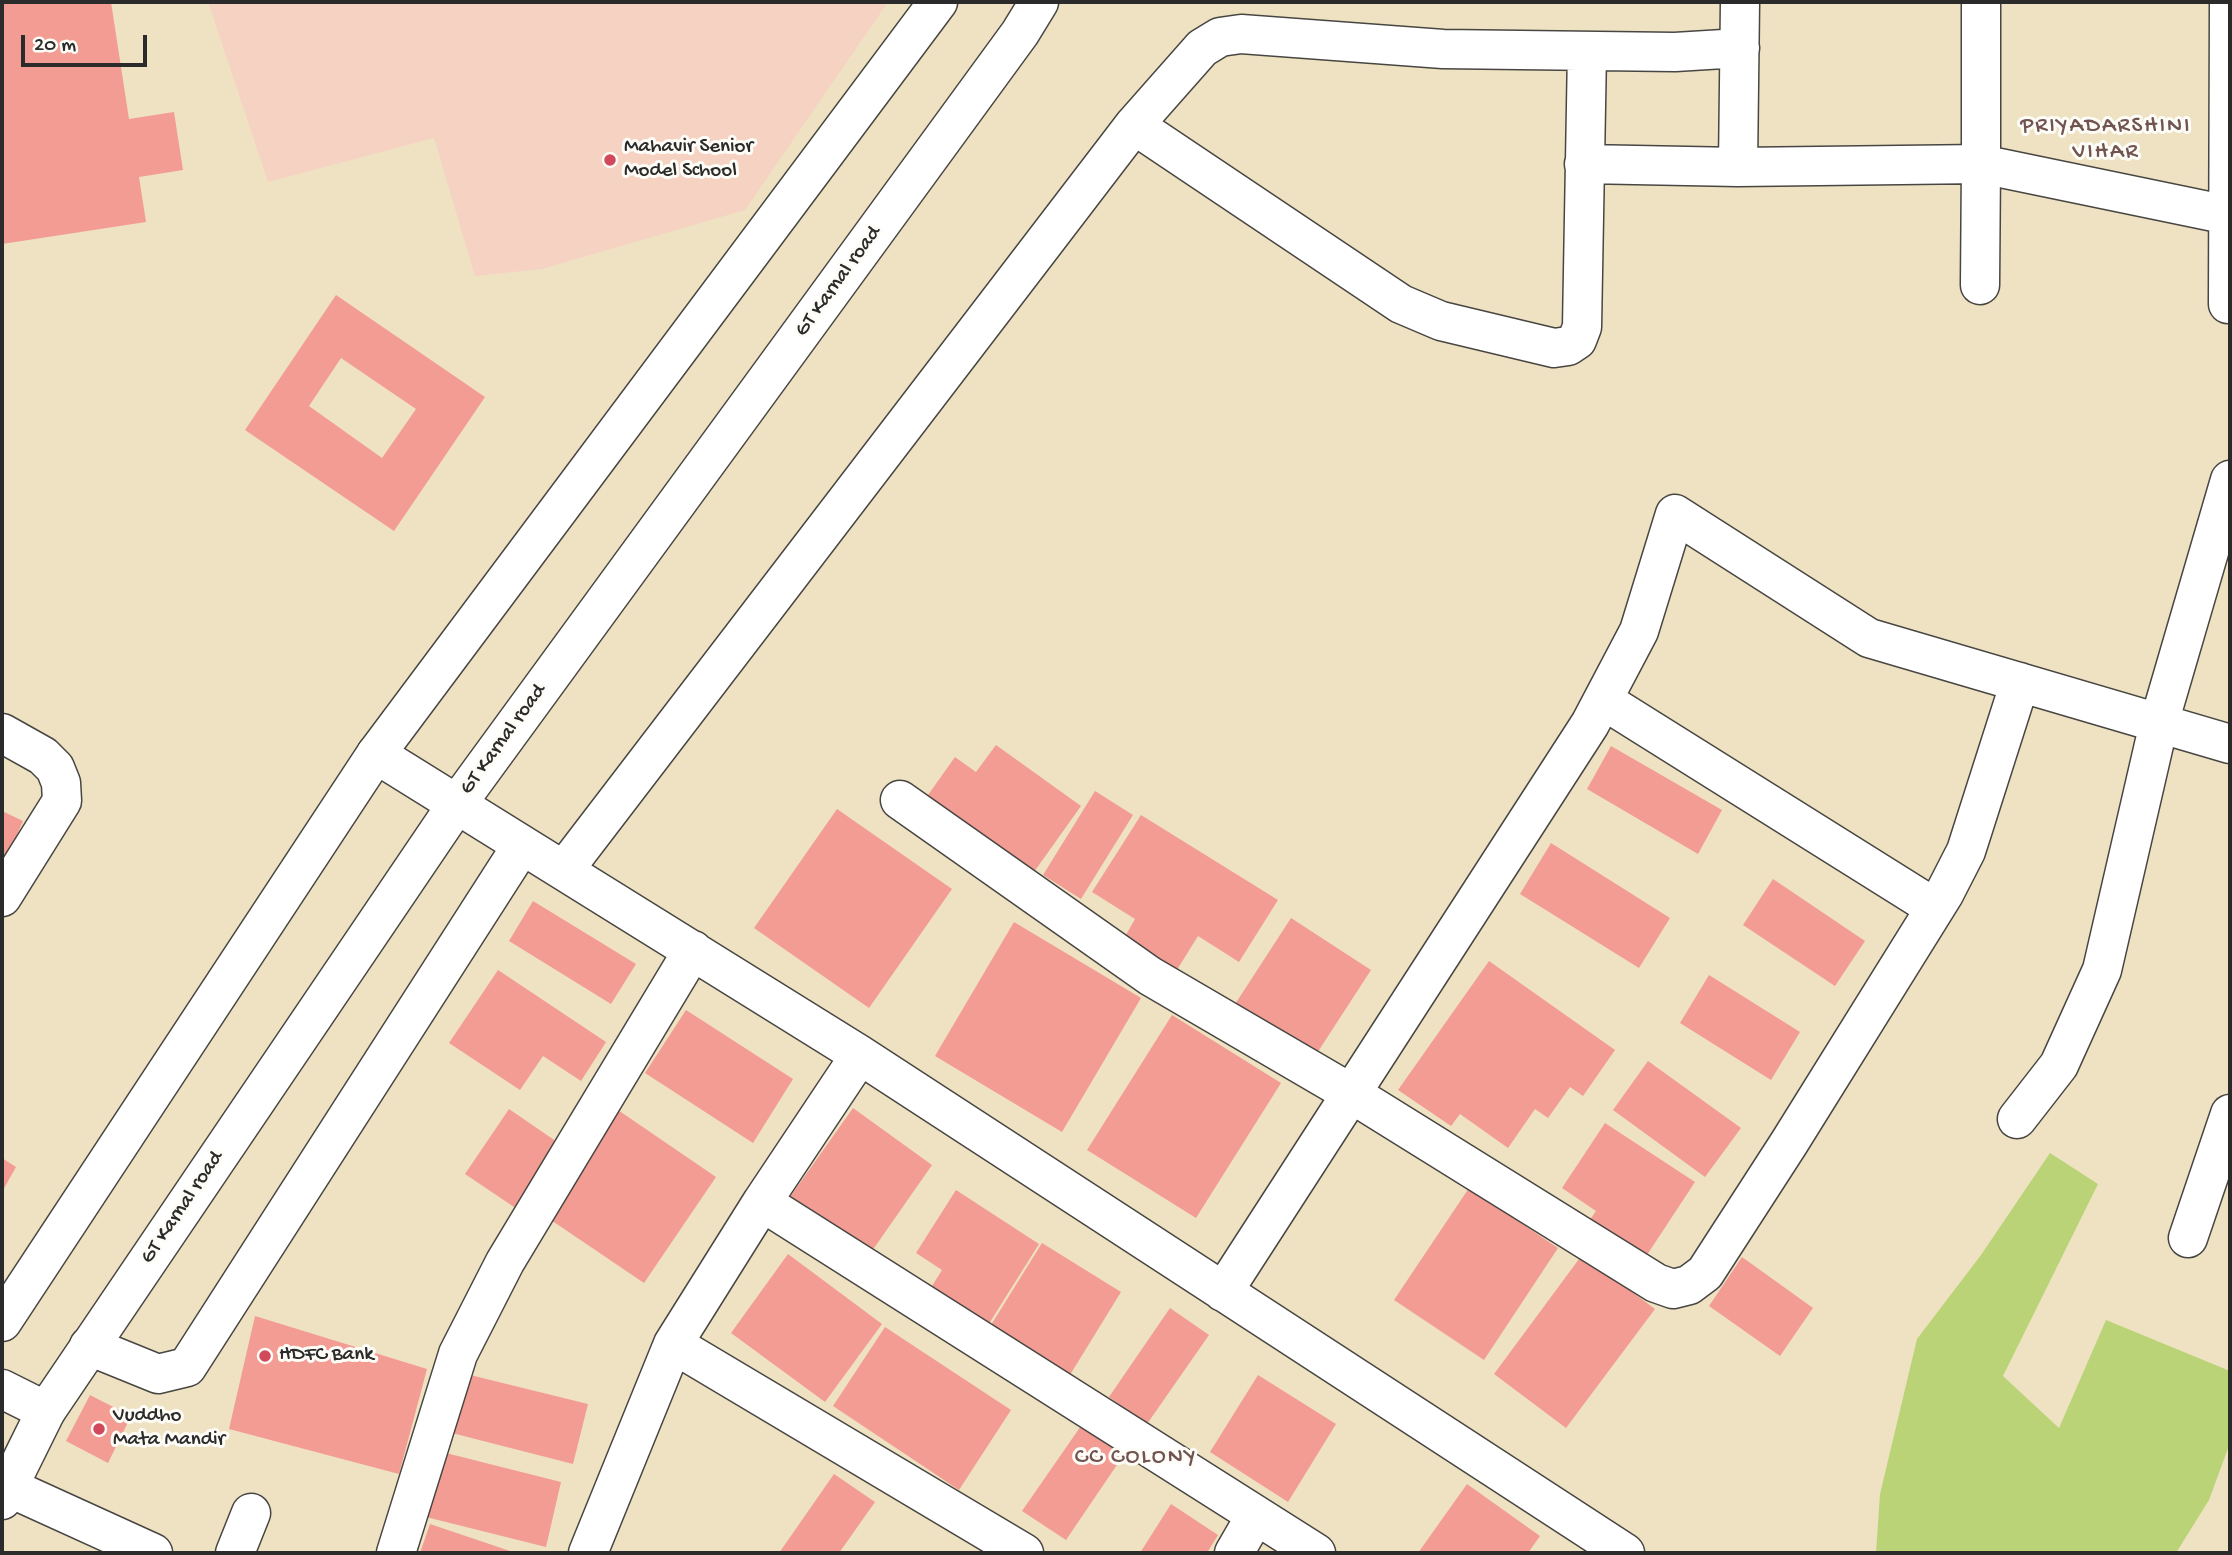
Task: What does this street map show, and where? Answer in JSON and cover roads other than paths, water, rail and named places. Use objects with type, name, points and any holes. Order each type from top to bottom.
[{"type":"street","points":[[2,1322],[376,754],[938,2]]},
{"type":"street","name":"GT Karnal road","points":[[5,1493],[46,1411],[457,804],[1020,33],[1039,2]]},
{"type":"street","points":[[1738,167],[1740,2]]},
{"type":"street","points":[[1980,285],[1981,2]]},
{"type":"street","points":[[2228,2],[2228,304]]},
{"type":"street","points":[[564,870],[1135,125],[1202,48],[1220,37],[1241,34],[1443,49],[1675,52],[1740,48]]},
{"type":"street","points":[[1135,125],[1401,304],[1441,321],[1554,348],[1568,346],[1577,340],[1582,327],[1587,51]]},
{"type":"street","points":[[1584,164],[1738,167],[1981,164],[2228,215]]},
{"type":"street","points":[[2017,1119],[2059,1065],[2102,970],[2159,723],[2230,480]]},
{"type":"street","points":[[1223,1292],[1590,724],[1639,631],[1675,513],[1869,638],[2230,744]]},
{"type":"street","points":[[900,800],[1150,976],[1352,1094],[1656,1283],[1673,1289],[1689,1285],[1705,1273],[1790,1143],[1935,908],[1966,851],[2020,682]]},
{"type":"street","points":[[1603,700],[1935,908]]},
{"type":"street","points":[[2,733],[43,756],[55,768],[61,783],[62,801],[2,897]]},
{"type":"street","points":[[376,754],[860,1055],[1625,1553]]},
{"type":"street","points":[[89,1346],[158,1374],[187,1367],[522,845]]},
{"type":"street","points":[[396,1553],[458,1354],[505,1262],[693,950]]},
{"type":"street","points":[[588,1553],[673,1344],[762,1202],[860,1055]]},
{"type":"street","points":[[2188,1238],[2230,1114]]},
{"type":"street","points":[[762,1202],[1316,1553]]},
{"type":"street","points":[[673,1344],[1024,1553]]},
{"type":"street","points":[[2,1389],[46,1411]]},
{"type":"street","points":[[5,1493],[153,1553]]},
{"type":"street","points":[[235,1553],[251,1513]]},
{"type":"street","points":[[1234,1553],[1256,1515]]},
{"type":"place","name":"Mahavir Senior Model School","points":[[610,160]]},
{"type":"place","name":"HDFC Bank","points":[[265,1356]]},
{"type":"place","name":"Vuddho Mata Mandir","points":[[99,1429]]},
{"type":"district","name":"PRIYADARSHINI VIHAR","points":[[2106,140]]},
{"type":"district","name":"CC COLONY","points":[[1136,1458]]}]
